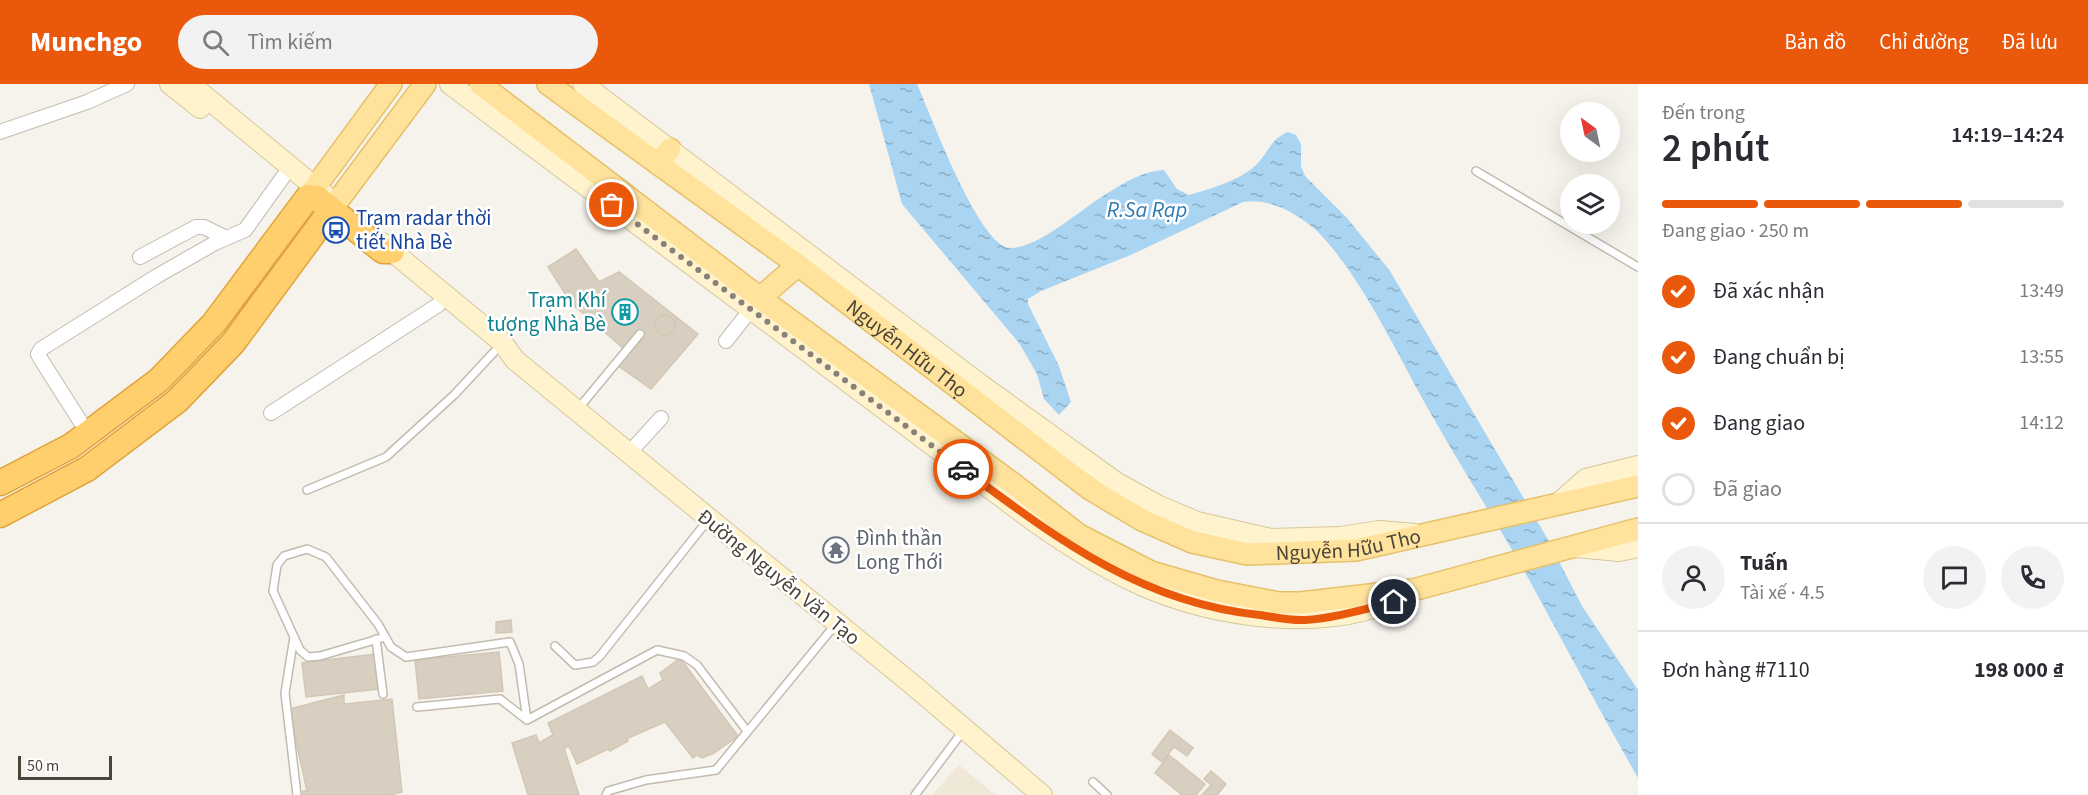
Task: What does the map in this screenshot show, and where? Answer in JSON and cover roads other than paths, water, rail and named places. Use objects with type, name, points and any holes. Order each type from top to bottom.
[{"type":"highway","points":[[0,483],[71,446],[159,380],[214,323],[311,192],[383,251],[392,250]]},
{"type":"highway","points":[[0,515],[87,469],[177,401],[233,342],[332,210]]},
{"type":"main road","points":[[170,84],[284,177],[311,192]]},
{"type":"main road","points":[[190,84],[311,192]]},
{"type":"main road","points":[[311,192],[391,84]]},
{"type":"main road","points":[[332,210],[425,84]]},
{"type":"main road","name":"Nguyễn Hữu Thọ","points":[[450,84],[1079,536],[1151,572],[1217,591],[1279,603],[1300,603],[1413,590],[1638,529]]},
{"type":"main road","name":"Nguyễn Hữu Thọ","points":[[480,84],[756,304]]},
{"type":"main road","name":"Nguyễn Hữu Thọ","points":[[548,84],[664,156],[975,391],[1090,489],[1142,520],[1192,542],[1247,554],[1356,550],[1560,502]]},
{"type":"main road","name":"Nguyễn Hữu Thọ","points":[[583,84],[664,156],[798,265],[975,391]]},
{"type":"main road","name":"Đường Nguyễn Văn Tạo","points":[[332,210],[438,305],[495,352],[515,360]]},
{"type":"main road","name":"Đường Nguyễn Văn Tạo","points":[[392,250],[502,342],[515,360],[630,452],[708,520],[837,623],[1042,795]]},
{"type":"main road","points":[[756,304],[798,265]]},
{"type":"main road","points":[[1560,502],[1586,478],[1638,466]]},
{"type":"main road","points":[[1560,502],[1638,486]]},
{"type":"main road","name":"Nguyễn Hữu Thọ","points":[[1577,547],[1619,551],[1638,547]]},
{"type":"street","points":[[0,132],[87,102],[127,84]]},
{"type":"street","points":[[80,421],[40,358],[38,354],[41,349],[100,310],[226,237],[250,226],[284,177]]},
{"type":"street","points":[[140,257],[196,227],[204,227],[226,237]]},
{"type":"street","points":[[726,341],[756,304]]},
{"type":"street","points":[[272,413],[438,305]]},
{"type":"street","points":[[630,452],[661,418]]},
{"type":"lane","points":[[1476,171],[1638,267]]},
{"type":"lane","points":[[576,411],[640,334]]},
{"type":"lane","points":[[307,490],[386,457],[454,395],[495,352]]},
{"type":"lane","points":[[555,646],[575,665],[593,662],[708,520]]},
{"type":"lane","points":[[385,637],[308,657],[300,650],[273,591],[277,565],[284,556],[307,549],[326,558],[378,624],[390,646],[406,657],[510,642],[519,664],[527,720]]},
{"type":"lane","points":[[606,795],[608,791],[646,780],[716,770],[837,623]]},
{"type":"lane","points":[[294,636],[285,693],[297,795]]},
{"type":"lane","points":[[376,639],[383,694]]},
{"type":"lane","points":[[527,720],[657,650],[684,656],[697,665],[747,731]]},
{"type":"lane","points":[[417,707],[500,699],[527,720]]},
{"type":"lane","points":[[915,795],[965,729]]},
{"type":"lane","points":[[1093,782],[1107,795]]},
{"type":"water","name":"R.Sa Rạp","points":[[869,84],[917,84],[970,203],[984,226],[998,242],[1010,248],[1020,247],[1042,238],[1094,202],[1136,177],[1164,170],[1177,189],[1189,195],[1224,184],[1240,176],[1255,166],[1282,135],[1288,132],[1296,135],[1301,144],[1301,166],[1305,176],[1347,218],[1390,271],[1547,538],[1582,606],[1638,690],[1638,778],[1521,566],[1446,440],[1382,323],[1352,275],[1320,234],[1304,220],[1284,209],[1264,202],[1243,202],[1133,254],[1041,291],[1028,299],[1028,304],[1059,366],[1071,402],[1059,415],[1044,399],[1037,374],[1019,343],[902,204]]},
{"type":"place","name":"Trạm radar thời tiết Nhà Bè","points":[[336,230]]},
{"type":"place","name":"Trạm Khí tượng Nhà Bè","points":[[625,312]]},
{"type":"place","name":"Đình thần Long Thới","points":[[836,550]]}]
